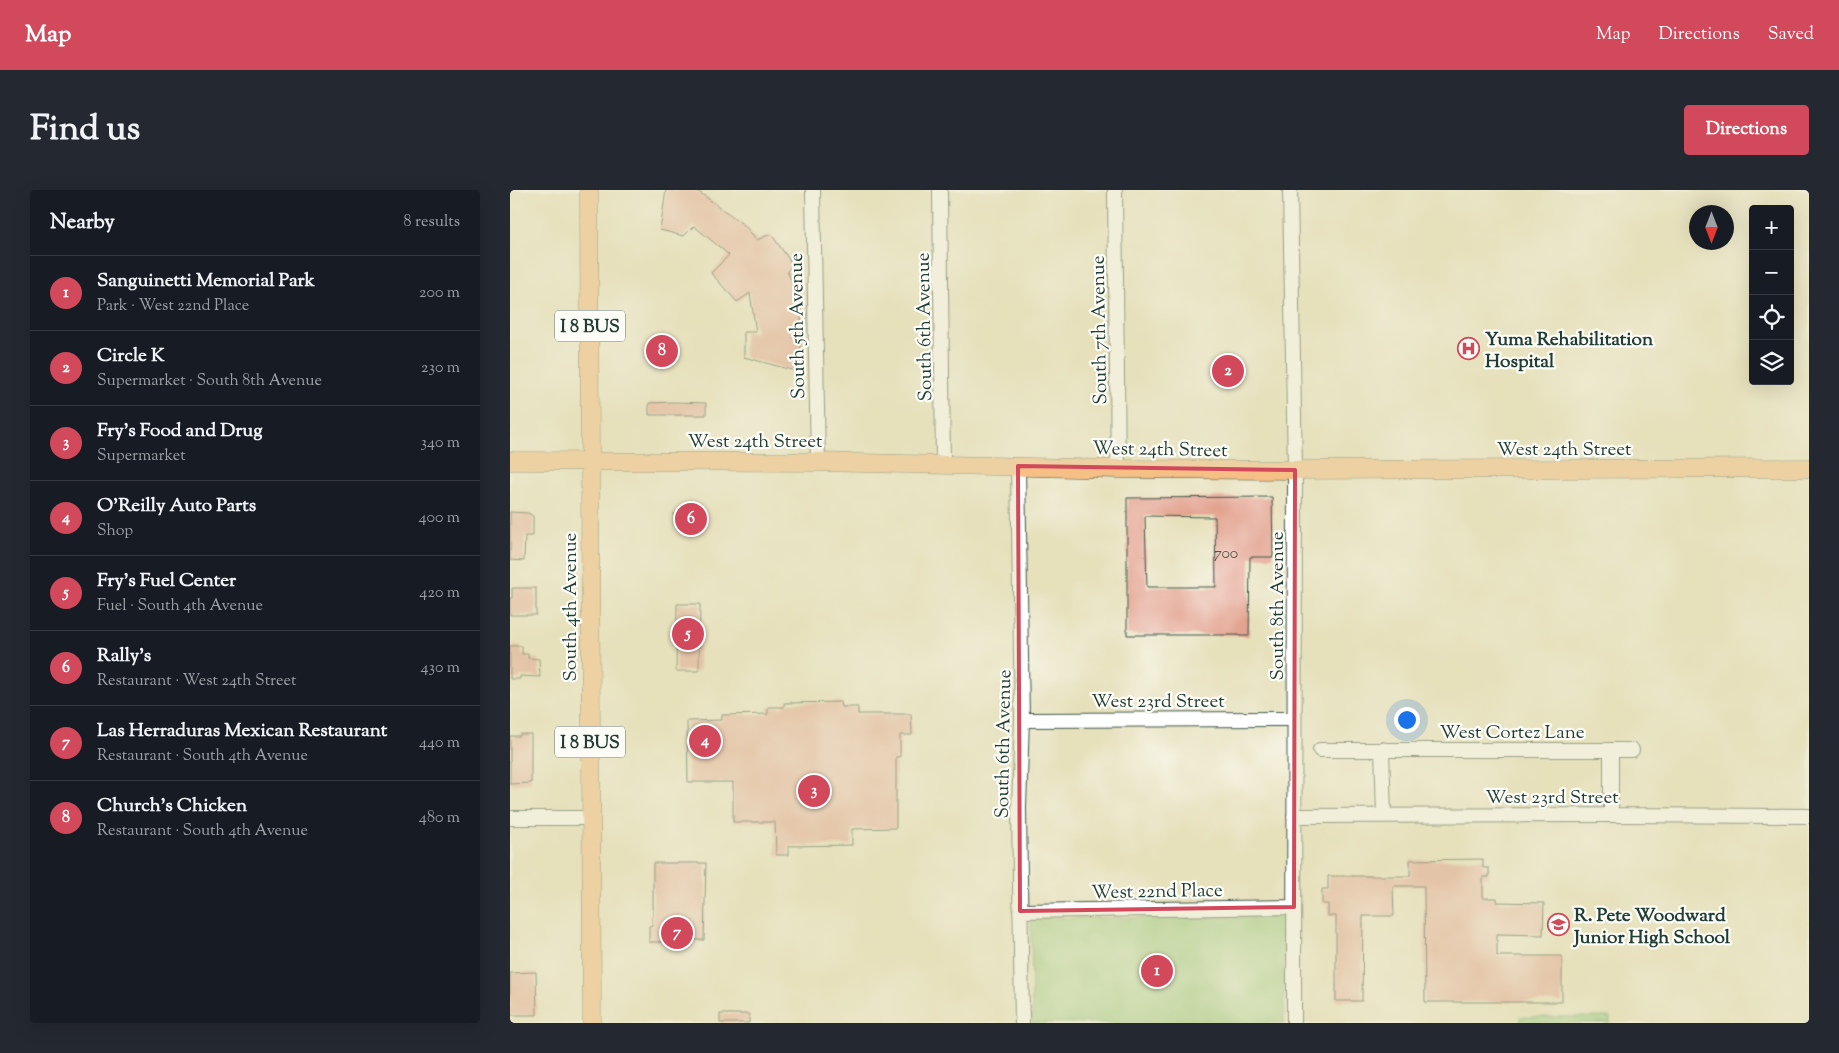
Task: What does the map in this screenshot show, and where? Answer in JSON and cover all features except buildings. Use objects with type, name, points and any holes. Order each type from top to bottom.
[{"type":"main road","name":"South 4th Avenue","points":[[590,190],[592,1023]]},
{"type":"main road","name":"West 24th Street","points":[[510,461],[818,462],[1118,469],[1295,470],[1809,468]]},
{"type":"street","name":"South 5th Avenue","points":[[813,190],[818,462]]},
{"type":"street","name":"South 6th Avenue","points":[[940,190],[943,464]]},
{"type":"street","name":"South 7th Avenue","points":[[1115,190],[1118,469]]},
{"type":"street","name":"South 8th Avenue","points":[[1290,190],[1295,470],[1294,1023]]},
{"type":"street","name":"South 6th Avenue","points":[[1018,466],[1022,720],[1019,807],[1022,1023]]},
{"type":"street","name":"West 23rd Street","points":[[1022,720],[1294,718]]},
{"type":"street","points":[[1382,749],[1384,815]]},
{"type":"street","name":"West Cortez Lane","points":[[1320,750],[1632,750]]},
{"type":"street","name":"West Cortez Lane","points":[[1611,751],[1611,815]]},
{"type":"street","name":"West 23rd Street","points":[[1294,816],[1809,816]]},
{"type":"street","points":[[510,818],[591,818]]},
{"type":"street","name":"West 22nd Place","points":[[1020,911],[1294,907]]},
{"type":"highlighted area","points":[[1018,466],[1295,470],[1294,907],[1020,911]]},
{"type":"green space","points":[[1283,917],[1284,1023],[1032,1023],[1031,918]]},
{"type":"green space","points":[[1520,1017],[1610,1017],[1610,1023],[1520,1023]]},
{"type":"place","name":"Yuma Rehabilitation Hospital","points":[[1469,349]]},
{"type":"place","name":"Church's Chicken","points":[[662,351]]},
{"type":"place","name":"Circle K","points":[[1228,371]]},
{"type":"place","name":"Rally's","points":[[691,519]]},
{"type":"place","name":"Fry's Fuel Center","points":[[688,634]]},
{"type":"place","name":"O'Reilly Auto Parts","points":[[705,741]]},
{"type":"place","name":"Fry's Food and Drug","points":[[814,791]]},
{"type":"place","name":"R. Pete Woodward Junior High School","points":[[1558,925]]},
{"type":"place","name":"Las Herraduras Mexican Restaurant","points":[[677,933]]},
{"type":"place","name":"Sanguinetti Memorial Park","points":[[1157,971]]}]
